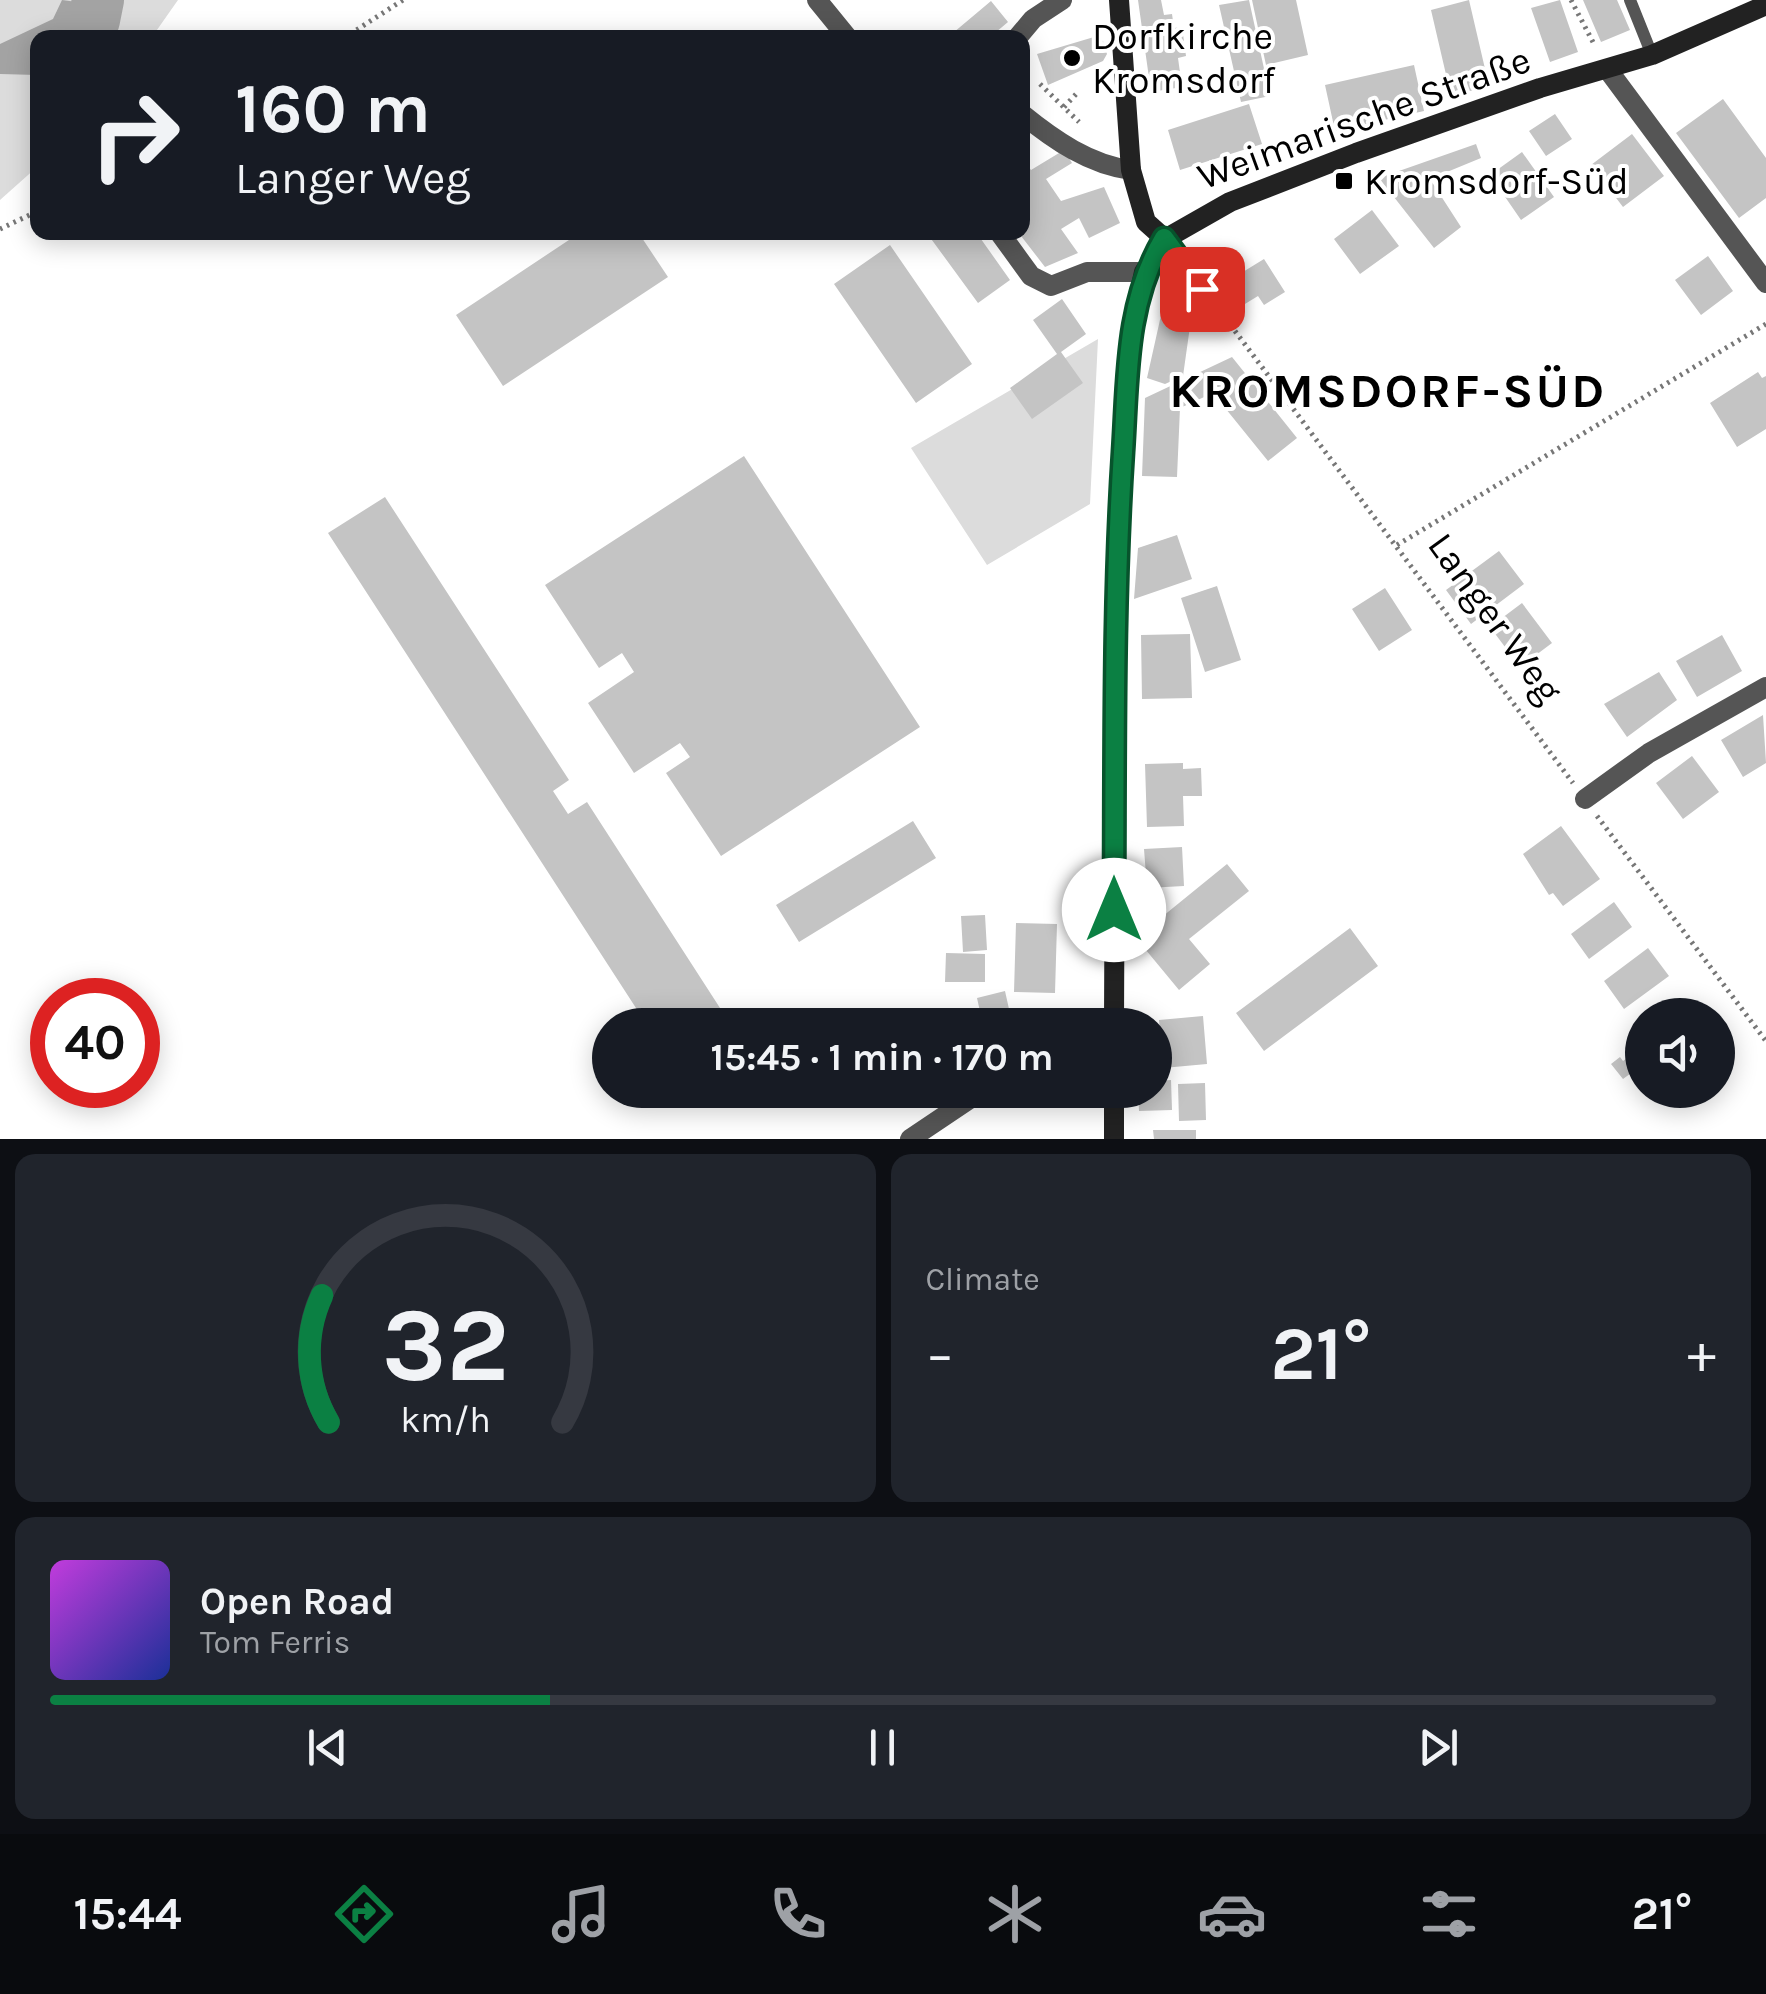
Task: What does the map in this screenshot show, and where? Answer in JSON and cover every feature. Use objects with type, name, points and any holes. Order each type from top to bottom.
[{"type":"street","points":[[817,0],[841,30]]},
{"type":"street","points":[[1024,30],[1034,18],[1062,0]]},
{"type":"street","points":[[1118,0],[1131,170],[1146,222],[1164,238],[1202,289]]},
{"type":"street","name":"Weimarische Straße","points":[[1164,238],[1230,202],[1356,152],[1540,88],[1608,70],[1766,4]]},
{"type":"street","points":[[1608,70],[1766,283]]},
{"type":"street","points":[[1030,120],[1106,167],[1131,170]]},
{"type":"street","points":[[1114,1008],[1116,564],[1132,326],[1144,272],[1164,238]]},
{"type":"street","points":[[1005,240],[1030,276],[1051,286],[1088,272],[1144,272]]},
{"type":"street","points":[[1585,799],[1649,752],[1766,688]]},
{"type":"street","points":[[910,1139],[956,1108]]},
{"type":"street","points":[[1114,1108],[1114,1139]]},
{"type":"lane","points":[[1630,0],[1652,54]]},
{"type":"path","points":[[356,30],[403,0]]},
{"type":"path","points":[[1571,0],[1608,70]]},
{"type":"path","points":[[1064,107],[1078,92]]},
{"type":"path","points":[[0,228],[30,215]]},
{"type":"path","name":"Langer Weg","points":[[1202,289],[1244,338],[1766,1042]]},
{"type":"path","points":[[1397,545],[1766,324]]},
{"type":"shaded area","points":[[0,0],[178,0],[157,30],[30,30],[30,173],[0,200]]},
{"type":"shaded area","points":[[62,0],[107,6],[94,30],[30,30],[30,75],[0,74],[0,44],[53,19]]},
{"type":"shaded area","points":[[1098,339],[1090,504],[987,565],[911,448]]},
{"type":"building","points":[[1138,0],[1161,0],[1164,15],[1172,14],[1174,28],[1182,27],[1186,56],[1178,58],[1182,87],[1151,92]]},
{"type":"building","points":[[1249,0],[1270,96],[1241,102],[1219,5]]},
{"type":"building","points":[[1252,0],[1296,0],[1308,55],[1266,65]]},
{"type":"building","points":[[1469,0],[1489,86],[1451,96],[1431,10]]},
{"type":"building","points":[[1560,0],[1578,52],[1550,62],[1531,8]]},
{"type":"building","points":[[1583,0],[1617,0],[1630,30],[1601,42]]},
{"type":"building","points":[[991,1],[1008,22],[998,30],[957,30]]},
{"type":"building","name":"Dorfkirche Kromsdorf","points":[[1094,37],[1103,41],[1107,54],[1103,61],[1048,85],[1037,54]]},
{"type":"building","points":[[1414,65],[1424,111],[1335,131],[1325,85]]},
{"type":"building","points":[[1723,99],[1766,158],[1766,198],[1739,218],[1676,133]]},
{"type":"building","points":[[1249,104],[1262,144],[1180,170],[1168,130]]},
{"type":"building","points":[[1555,114],[1572,139],[1546,156],[1529,131]]},
{"type":"building","points":[[1632,134],[1664,176],[1623,207],[1591,165]]},
{"type":"building","points":[[1476,144],[1481,158],[1430,179],[1461,227],[1434,248],[1379,178]]},
{"type":"building","points":[[1064,150],[1072,163],[1046,179],[1061,201],[1104,187],[1120,223],[1089,238],[1079,218],[1061,229],[1078,253],[1045,267],[1024,240],[1030,240],[1031,170]]},
{"type":"building","points":[[1522,152],[1554,197],[1521,220],[1490,175]]},
{"type":"building","points":[[1372,210],[1399,246],[1360,274],[1334,239]]},
{"type":"building","points":[[569,240],[643,240],[668,277],[503,386],[456,315]]},
{"type":"building","points":[[932,240],[982,240],[1010,280],[978,303]]},
{"type":"building","points":[[890,245],[972,364],[916,403],[834,284]]},
{"type":"building","points":[[1708,256],[1733,291],[1701,315],[1675,280]]},
{"type":"building","points":[[1264,259],[1285,292],[1264,305],[1258,296],[1240,307],[1225,283]]},
{"type":"building","points":[[1170,275],[1194,298],[1183,376],[1165,384],[1147,378]]},
{"type":"building","points":[[1062,299],[1086,334],[1061,352],[1083,383],[1032,419],[1010,388],[1057,354],[1033,320]]},
{"type":"building","points":[[1232,357],[1297,438],[1268,461],[1213,393],[1180,408],[1177,477],[1142,476],[1145,398]]},
{"type":"building","points":[[1758,372],[1762,378],[1766,376],[1766,429],[1737,447],[1710,403]]},
{"type":"building","points":[[744,456],[920,727],[721,856],[666,773],[690,757],[680,743],[634,773],[588,703],[634,672],[622,653],[599,668],[545,585]]},
{"type":"building","points":[[385,497],[569,780],[553,791],[568,814],[587,802],[720,1008],[636,1008],[328,533]]},
{"type":"building","points":[[1177,535],[1192,579],[1134,599],[1138,548]]},
{"type":"building","points":[[1499,551],[1524,584],[1471,624],[1446,590]]},
{"type":"building","points":[[1217,586],[1241,660],[1205,672],[1181,598]]},
{"type":"building","points":[[1385,588],[1412,630],[1379,651],[1352,609]]},
{"type":"building","points":[[1522,603],[1552,643],[1520,667],[1490,627]]},
{"type":"building","points":[[1190,634],[1192,698],[1142,699],[1141,635]]},
{"type":"building","points":[[1722,635],[1742,671],[1697,697],[1676,661]]},
{"type":"building","points":[[1659,672],[1677,700],[1627,737],[1604,704]]},
{"type":"building","points":[[1763,715],[1766,763],[1743,777],[1721,740]]},
{"type":"building","points":[[1692,756],[1719,792],[1683,819],[1656,783]]},
{"type":"building","points":[[1183,763],[1183,769],[1201,768],[1202,796],[1183,796],[1184,826],[1147,827],[1145,764]]},
{"type":"building","points":[[913,821],[936,858],[799,942],[776,905]]},
{"type":"building","points":[[1561,826],[1600,879],[1563,906],[1553,893],[1549,895],[1523,854]]},
{"type":"building","points":[[1182,847],[1184,886],[1147,888],[1144,849]]},
{"type":"building","points":[[1227,864],[1249,891],[1189,939],[1210,964],[1179,990],[1136,938]]},
{"type":"building","points":[[1614,902],[1632,927],[1589,959],[1571,934]]},
{"type":"building","points":[[985,915],[987,950],[963,952],[961,916]]},
{"type":"building","points":[[1016,923],[1057,924],[1055,993],[1014,992]]},
{"type":"building","points":[[1350,928],[1378,966],[1264,1051],[1236,1013]]},
{"type":"building","points":[[1648,948],[1669,976],[1639,998],[1625,998],[1624,1009],[1604,981]]},
{"type":"building","points":[[946,953],[985,954],[985,982],[945,982]]},
{"type":"building","points":[[1005,991],[1009,1008],[979,1008],[977,998]]},
{"type":"building","points":[[1203,1016],[1207,1064],[1172,1067],[1172,1019]]},
{"type":"building","points":[[1620,1057],[1623,1079],[1611,1064]]},
{"type":"building","points":[[1205,1083],[1206,1120],[1179,1121],[1178,1084]]},
{"type":"building","points":[[1139,1108],[1172,1108],[1172,1110]]},
{"type":"building","points":[[1153,1130],[1196,1130],[1196,1139],[1154,1139]]},
{"type":"waterway","points":[[84,30],[94,20],[98,0]]},
{"type":"place","name":"Dorfkirche Kromsdorf","points":[[1072,58]]},
{"type":"place","name":"Kromsdorf-Süd","points":[[1344,181]]},
{"type":"district","name":"KROMSDORF-SÜD","points":[[1388,391]]},
{"type":"route","points":[[1114,910],[1116,564],[1132,326],[1144,272],[1164,238],[1202,289]]}]
